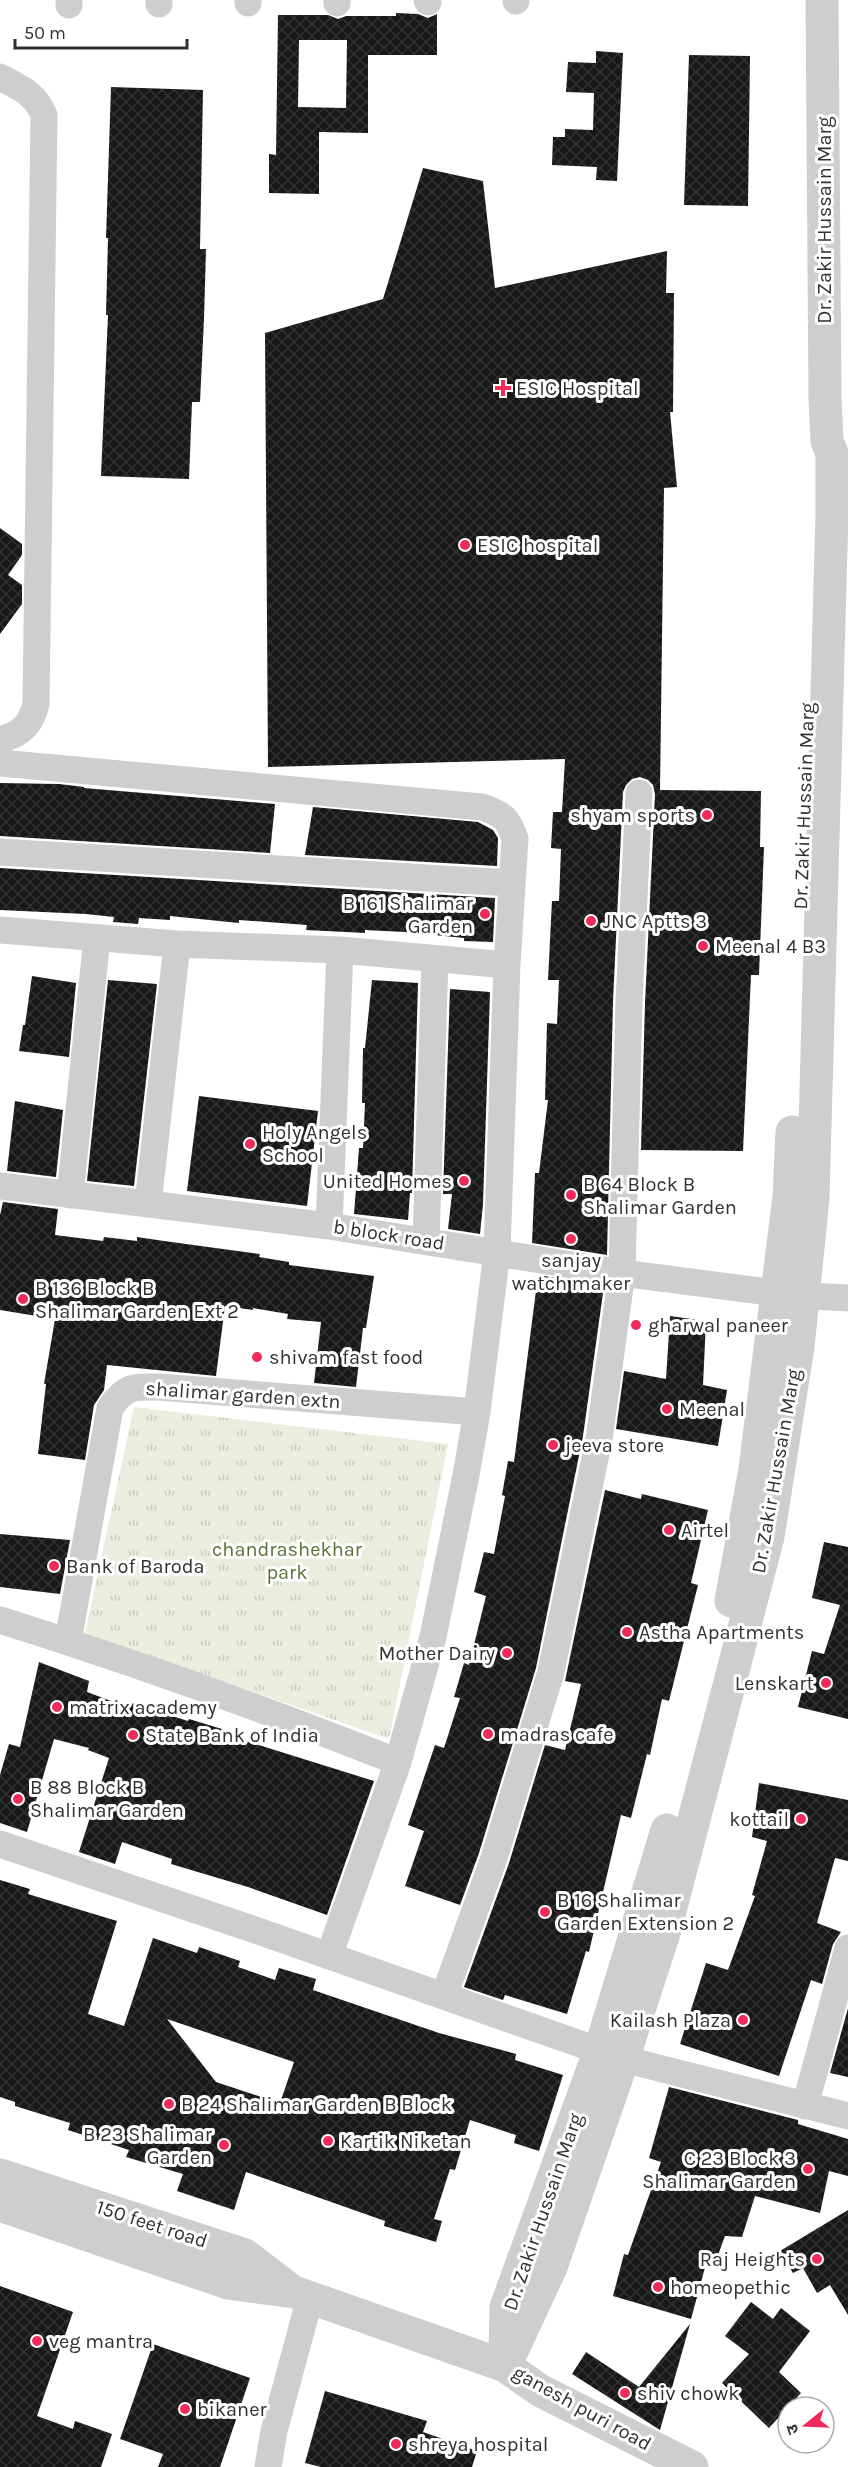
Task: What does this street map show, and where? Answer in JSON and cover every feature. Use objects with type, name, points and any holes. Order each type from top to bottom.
[{"type":"street","name":"Dr. Zakir Hussain Marg","points":[[505,2366],[551,2266],[611,2055],[664,1930],[768,1537],[798,1347],[790,1295],[813,1198],[832,451],[823,228],[822,0]]},
{"type":"street","points":[[0,77],[25,90],[39,102],[44,115],[36,704],[33,717],[19,734],[0,740]]},
{"type":"street","points":[[0,763],[482,807],[498,813],[509,822],[515,839],[507,965],[497,1252],[477,1412],[433,1637],[398,1762],[329,1956]]},
{"type":"street","points":[[444,1996],[494,1858],[551,1672],[599,1439],[622,1273],[629,1002],[639,793]]},
{"type":"street","points":[[0,852],[511,883]]},
{"type":"street","points":[[1,935],[340,950],[507,965]]},
{"type":"street","points":[[70,1194],[97,938]]},
{"type":"street","points":[[148,1204],[177,944]]},
{"type":"street","points":[[329,1226],[340,950]]},
{"type":"street","points":[[426,1241],[435,958]]},
{"type":"street","name":"b block road","points":[[0,1186],[329,1226],[622,1273],[790,1295],[848,1298]]},
{"type":"street","name":"shalimar garden extn","points":[[68,1641],[110,1408],[122,1392],[139,1387],[159,1387],[477,1412]]},
{"type":"street","points":[[0,1620],[68,1641],[304,1725],[398,1762]]},
{"type":"street","points":[[0,1844],[611,2055],[848,2116]]},
{"type":"street","points":[[805,2106],[848,1948]]},
{"type":"street","name":"150 feet road","points":[[0,2175],[245,2255],[302,2295]]},
{"type":"street","name":"150 feet road","points":[[0,2205],[228,2283],[302,2295],[505,2366]]},
{"type":"street","points":[[268,2467],[302,2295]]},
{"type":"street","name":"ganesh puri road","points":[[505,2366],[541,2391],[692,2467]]},
{"type":"green space","name":"chandrashekhar park","points":[[134,1407],[448,1444],[389,1739],[85,1633]]},
{"type":"building","points":[[396,13],[418,14],[428,18],[437,14],[437,55],[368,55],[368,133],[319,132],[319,194],[269,193],[269,154],[276,155],[278,15],[328,15],[338,19],[346,16],[396,16]],"holes":[[[299,40],[347,40],[346,108],[298,107]]]},
{"type":"building","points":[[596,51],[623,53],[617,181],[596,180],[597,167],[552,165],[553,137],[565,137],[565,129],[593,130],[594,93],[566,92],[568,62],[596,63]]},
{"type":"building","points":[[689,55],[750,56],[748,206],[684,205]]},
{"type":"building","points":[[111,87],[203,90],[200,249],[206,249],[204,319],[200,402],[192,402],[189,479],[101,476],[108,315],[106,315],[108,238],[106,238]]},
{"type":"building","name":"ESIC hospital","points":[[423,168],[483,181],[495,288],[667,251],[666,293],[674,293],[673,412],[670,412],[677,487],[664,488],[660,790],[761,791],[760,847],[764,847],[759,975],[751,975],[743,1151],[641,1150],[655,794],[653,785],[640,777],[632,779],[623,792],[613,1001],[607,1255],[532,1243],[535,1173],[539,1173],[548,1100],[545,1100],[547,1023],[557,1024],[559,980],[548,980],[552,901],[559,901],[561,849],[551,848],[553,812],[562,812],[565,759],[268,767],[265,333],[383,299]]},
{"type":"building","points":[[0,528],[22,544],[22,555],[8,575],[22,585],[22,604],[0,634]]},
{"type":"building","points":[[0,783],[59,784],[275,804],[270,853],[0,836]]},
{"type":"building","points":[[313,807],[478,822],[493,830],[498,838],[497,866],[305,855]]},
{"type":"building","points":[[0,868],[495,898],[493,942],[464,941],[464,938],[405,932],[365,930],[365,933],[306,930],[307,925],[239,920],[239,923],[170,916],[170,920],[139,918],[138,924],[113,922],[114,917],[86,914],[0,910]]},
{"type":"building","points":[[32,976],[76,983],[69,1057],[19,1051]]},
{"type":"building","points":[[108,980],[157,984],[134,1186],[87,1181]]},
{"type":"building","points":[[372,980],[418,983],[412,1193],[410,1193],[408,1220],[354,1214],[359,1148],[363,1148],[365,1103],[362,1103],[363,1048],[365,1048]]},
{"type":"building","points":[[450,989],[490,992],[480,1234],[448,1229],[452,1194],[443,1194]]},
{"type":"building","points":[[199,1096],[318,1111],[307,1206],[187,1191]]},
{"type":"building","points":[[15,1101],[63,1110],[56,1177],[7,1171]]},
{"type":"building","points":[[3,1202],[58,1209],[55,1235],[103,1241],[104,1237],[137,1241],[137,1237],[260,1254],[259,1257],[289,1262],[289,1265],[374,1276],[366,1328],[363,1328],[356,1387],[314,1383],[321,1322],[287,1319],[288,1314],[253,1308],[253,1310],[225,1306],[216,1376],[107,1365],[104,1390],[94,1405],[85,1460],[38,1454],[46,1384],[44,1384],[55,1319],[0,1310],[0,1215]]},
{"type":"building","points":[[538,1275],[604,1286],[583,1436],[536,1668],[479,1853],[460,1905],[405,1886],[424,1831],[408,1825],[435,1745],[444,1748],[460,1698],[454,1697],[464,1663],[469,1665],[486,1596],[474,1592],[484,1552],[494,1554],[505,1496],[502,1495],[508,1461],[514,1462]]},
{"type":"building","name":"Meenal","points":[[670,1316],[706,1321],[703,1385],[727,1390],[718,1446],[616,1429],[624,1371],[666,1379]]},
{"type":"building","points":[[605,1490],[641,1499],[642,1494],[708,1510],[691,1583],[698,1585],[669,1701],[662,1699],[650,1755],[647,1754],[631,1818],[621,1815],[589,1952],[586,1951],[567,2014],[505,1995],[503,2000],[464,1987],[509,1863],[545,1745],[565,1750],[581,1684],[565,1681]]},
{"type":"building","points":[[0,1534],[70,1540],[60,1594],[0,1587]]},
{"type":"building","points":[[824,1542],[848,1547],[848,1719],[798,1707],[812,1651],[824,1654],[840,1605],[812,1598]]},
{"type":"building","points":[[39,1662],[89,1681],[87,1692],[127,1707],[128,1702],[188,1721],[189,1719],[222,1729],[220,1733],[374,1781],[327,1915],[248,1887],[171,1864],[172,1859],[122,1842],[115,1864],[79,1852],[109,1758],[88,1750],[89,1748],[54,1739],[27,1832],[0,1823],[0,1775],[9,1744],[20,1747]]},
{"type":"building","points":[[759,1783],[848,1800],[848,1861],[835,1858],[817,1923],[841,1932],[833,1944],[822,1984],[811,1980],[779,2076],[680,2044],[706,1963],[728,1970],[755,1896],[752,1895],[767,1841],[752,1837]]},
{"type":"building","points":[[0,1880],[30,1889],[28,1894],[117,1921],[88,2014],[124,2026],[153,1938],[197,1953],[199,1947],[240,1961],[238,1967],[275,1980],[279,1968],[316,1979],[313,1990],[439,2033],[516,2054],[515,2060],[563,2075],[539,2151],[514,2143],[516,2135],[470,2120],[455,2170],[450,2169],[434,2219],[442,2221],[436,2242],[384,2226],[385,2221],[246,2172],[234,2210],[177,2191],[183,2174],[126,2157],[129,2150],[68,2130],[70,2123],[15,2106],[15,2102],[0,2097]],"holes":[[[167,2019],[294,2062],[280,2103],[216,2082]]]},
{"type":"building","points":[[848,2008],[848,2077],[830,2073]]},
{"type":"building","points":[[669,2087],[798,2120],[798,2124],[848,2139],[848,2176],[829,2171],[820,2213],[755,2196],[742,2237],[725,2236],[714,2266],[706,2264],[691,2319],[613,2296],[624,2254],[628,2255],[661,2162],[649,2158]]},
{"type":"building","name":"Raj Heights","points":[[848,2210],[848,2315],[830,2285],[817,2293],[803,2268],[793,2273],[780,2251]]},
{"type":"building","points":[[0,2286],[73,2312],[37,2416],[73,2429],[75,2421],[112,2434],[101,2467],[0,2467]]},
{"type":"building","points":[[751,2302],[773,2319],[781,2308],[810,2331],[779,2372],[801,2393],[799,2395],[776,2395],[776,2420],[769,2428],[722,2383],[749,2354],[725,2336]]},
{"type":"building","name":"shiv chowk","points":[[690,2324],[660,2430],[572,2374],[586,2352],[639,2387]]},
{"type":"building","name":"bikaner","points":[[153,2344],[250,2378],[220,2467],[158,2467],[163,2454],[120,2439]]},
{"type":"building","points":[[325,2391],[427,2421],[423,2432],[477,2451],[472,2467],[321,2467],[305,2463]]},
{"type":"place","name":"ESIC Hospital","points":[[503,388]]},
{"type":"place","name":"ESIC hospital","points":[[465,545]]},
{"type":"place","name":"shyam sports","points":[[707,815]]},
{"type":"place","name":"B 161 Shalimar Garden","points":[[485,914]]},
{"type":"place","name":"JNC Aptts 3","points":[[591,921]]},
{"type":"place","name":"Meenal 4 B3","points":[[703,946]]},
{"type":"place","name":"Holy Angels School","points":[[250,1144]]},
{"type":"place","name":"United Homes","points":[[464,1181]]},
{"type":"place","name":"B 64 Block B Shalimar Garden","points":[[571,1195]]},
{"type":"place","name":"sanjay watch maker","points":[[571,1239]]},
{"type":"place","name":"B 136 Block B Shalimar Garden Ext 2","points":[[23,1299]]},
{"type":"place","name":"gharwal paneer","points":[[636,1325]]},
{"type":"place","name":"shivam fast food","points":[[257,1357]]},
{"type":"place","name":"Meenal","points":[[667,1409]]},
{"type":"place","name":"jeeva store","points":[[553,1445]]},
{"type":"place","name":"Airtel","points":[[669,1530]]},
{"type":"place","name":"Bank of Baroda","points":[[54,1566]]},
{"type":"place","name":"Astha Apartments","points":[[627,1632]]},
{"type":"place","name":"Mother Dairy","points":[[507,1653]]},
{"type":"place","name":"Lenskart","points":[[826,1683]]},
{"type":"place","name":"matrix academy","points":[[57,1707]]},
{"type":"place","name":"madras cafe","points":[[488,1734]]},
{"type":"place","name":"State Bank of India","points":[[133,1735]]},
{"type":"place","name":"B 88 Block B Shalimar Garden","points":[[18,1799]]},
{"type":"place","name":"kottail","points":[[801,1819]]},
{"type":"place","name":"B 16 Shalimar Garden Extension 2","points":[[545,1912]]},
{"type":"place","name":"Kailash Plaza","points":[[743,2020]]},
{"type":"place","name":"B 24 Shalimar Garden B Block","points":[[169,2104]]},
{"type":"place","name":"Kartik Niketan","points":[[328,2141]]},
{"type":"place","name":"B 23 Shalimar Garden","points":[[224,2145]]},
{"type":"place","name":"C 23 Block 3 Shalimar Garden","points":[[808,2169]]},
{"type":"place","name":"Raj Heights","points":[[817,2259]]},
{"type":"place","name":"homeopethic","points":[[658,2287]]},
{"type":"place","name":"veg mantra","points":[[37,2341]]},
{"type":"place","name":"shiv chowk","points":[[625,2393]]},
{"type":"place","name":"bikaner","points":[[185,2409]]},
{"type":"place","name":"shreya hospital","points":[[396,2444]]}]
